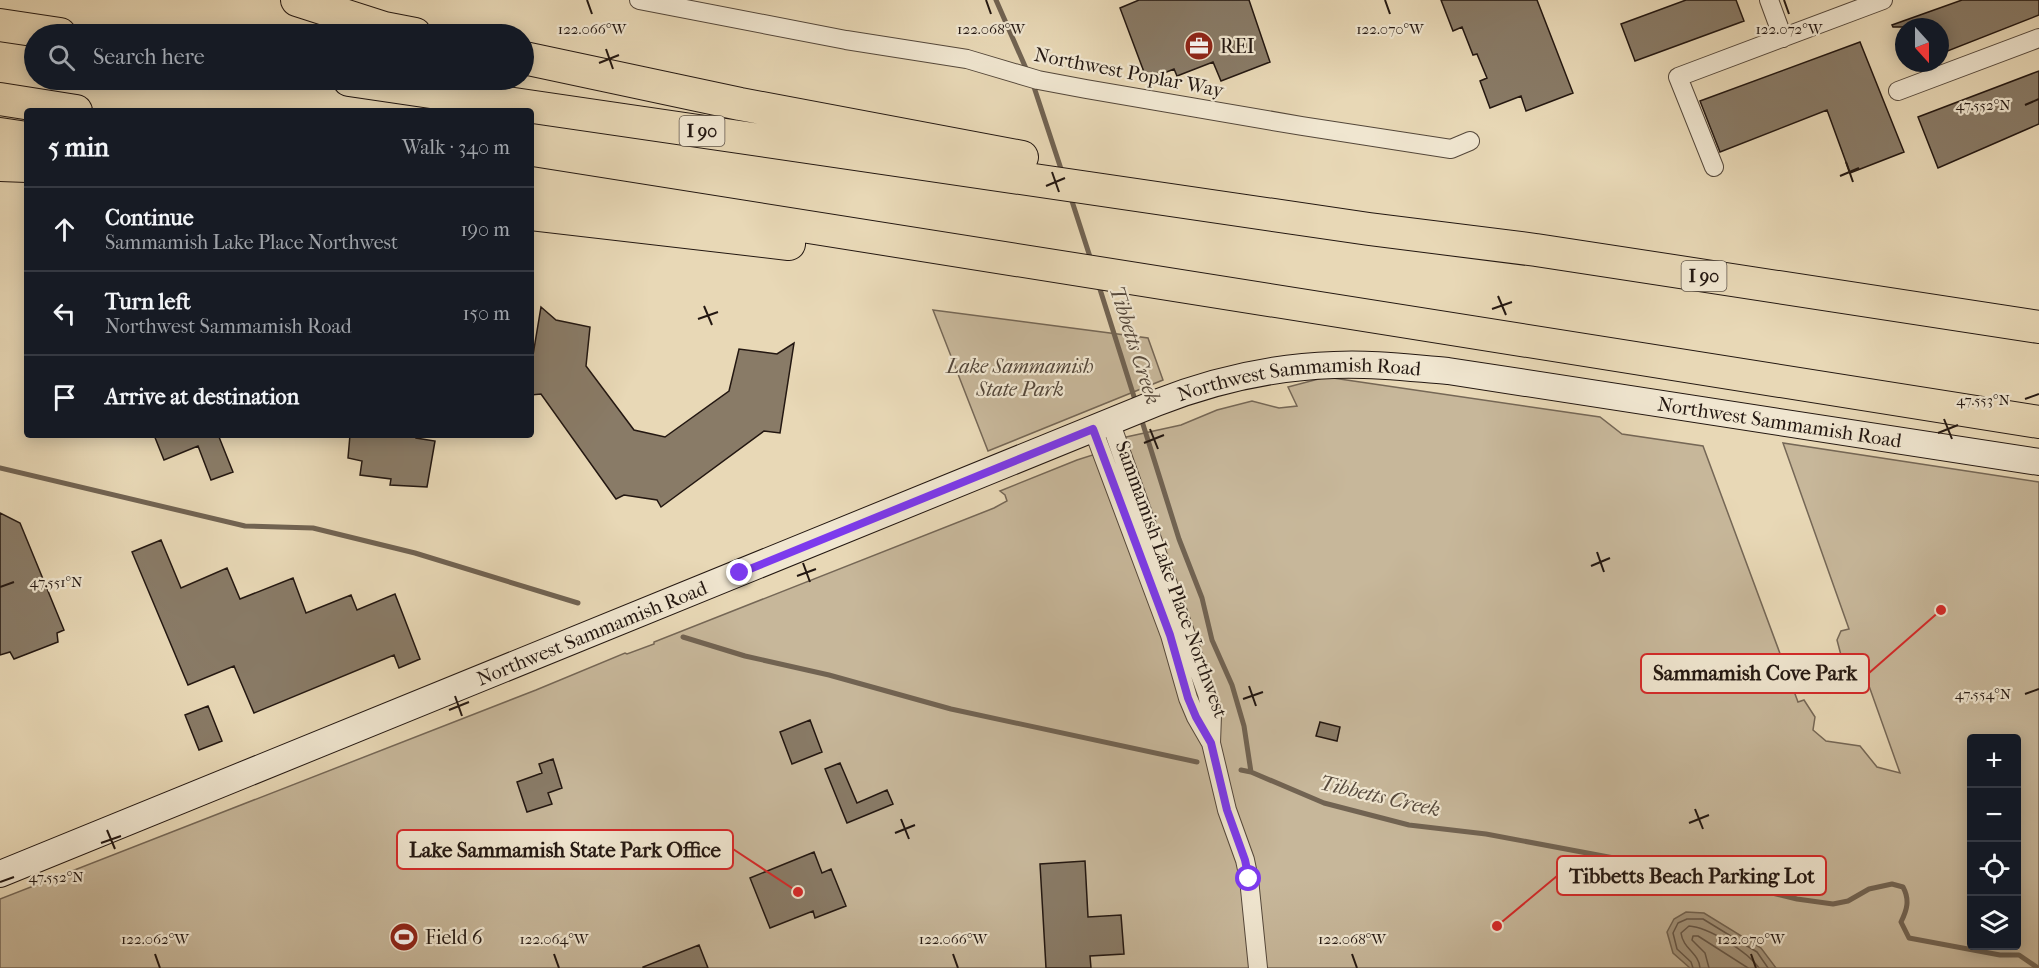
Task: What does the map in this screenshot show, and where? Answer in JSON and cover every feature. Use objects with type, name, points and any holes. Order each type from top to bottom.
[{"type":"highway","points":[[297,0],[372,24]]},
{"type":"highway","points":[[0,25],[24,29]]},
{"type":"highway","points":[[534,60],[1050,172]]},
{"type":"highway","name":"I 90","points":[[425,90],[1050,172],[1369,229],[1536,250],[2039,327]]},
{"type":"highway","points":[[0,99],[57,108]]},
{"type":"highway","points":[[0,134],[24,138]]},
{"type":"highway","points":[[0,165],[24,166]]},
{"type":"highway","points":[[534,183],[2039,422]]},
{"type":"highway","points":[[541,215],[824,248],[1082,270]]},
{"type":"street","name":"Northwest Poplar Way","points":[[639,0],[846,40],[967,59],[1038,80],[1291,124],[1451,149],[1470,141]]},
{"type":"street","points":[[1768,0],[1783,38]]},
{"type":"street","points":[[1714,167],[1678,77],[1883,0]]},
{"type":"street","points":[[1898,91],[2039,38]]},
{"type":"street","name":"Northwest Sammamish Road","points":[[0,874],[1155,403],[1214,384],[1273,371],[1333,365],[1397,366],[1448,372],[2039,462]]},
{"type":"street","name":"Sammamish Lake Place Northwest","points":[[1110,421],[1208,694],[1212,715],[1211,743],[1227,810],[1245,860],[1249,879],[1258,968]]},
{"type":"green space","name":"Lake Sammamish State Park","points":[[933,310],[1148,338],[1163,380],[988,451]]},
{"type":"green space","name":"Lake Sammamish State Park","points":[[1326,377],[1600,417],[1622,434],[1703,446],[1798,702],[1804,700],[1815,717],[1813,730],[1826,741],[1860,746],[1877,767],[1900,773],[1858,655],[1854,660],[1842,659],[1837,640],[1841,631],[1849,629],[1783,443],[2039,482],[2039,968],[0,968],[0,899],[536,690],[625,653],[654,644],[654,642],[994,508],[1007,501],[1005,495],[1000,491],[1096,454],[1099,446],[1117,439],[1181,425],[1217,410],[1252,401],[1279,408],[1297,406],[1288,387]]},
{"type":"water","points":[[1686,912],[1704,913],[1761,948],[1776,968],[1690,968],[1673,953],[1667,932],[1674,919]]},
{"type":"building","name":"REI","points":[[1139,0],[1249,0],[1270,62],[1221,81],[1213,62],[1177,76],[1174,69],[1147,80],[1120,8]]},
{"type":"building","points":[[1441,0],[1537,0],[1573,93],[1526,111],[1521,96],[1490,108],[1480,81],[1487,78],[1477,54],[1473,55],[1462,27],[1453,31]]},
{"type":"building","points":[[1686,0],[1736,0],[1744,21],[1635,61],[1621,24]]},
{"type":"building","points":[[1962,0],[2039,0],[2039,15],[1949,50],[1949,18],[1912,18]]},
{"type":"building","points":[[1860,42],[1904,152],[1850,173],[1827,110],[1720,152],[1700,101]]},
{"type":"building","points":[[2039,71],[2039,124],[1938,168],[1918,117]]},
{"type":"building","points":[[541,307],[556,320],[590,327],[586,366],[634,430],[665,437],[729,391],[739,349],[777,354],[794,343],[780,433],[764,431],[661,507],[657,500],[624,495],[616,499],[541,394],[534,395],[534,349]]},
{"type":"building","points":[[155,438],[219,438],[233,472],[211,480],[198,446],[164,460]]},
{"type":"building","points":[[350,438],[416,438],[435,441],[427,487],[390,485],[391,479],[360,475],[362,461],[348,458]]},
{"type":"building","points":[[0,513],[20,523],[64,630],[57,633],[58,642],[14,659],[10,652],[0,655]]},
{"type":"building","points":[[161,540],[181,588],[227,568],[240,599],[293,578],[306,613],[351,595],[357,610],[395,594],[420,659],[399,668],[394,655],[254,713],[234,666],[188,685],[132,552]]},
{"type":"building","points":[[208,706],[222,741],[199,750],[185,715]]},
{"type":"building","points":[[810,720],[822,752],[792,764],[780,732]]},
{"type":"building","points":[[1320,722],[1340,727],[1337,741],[1316,736]]},
{"type":"building","points":[[553,759],[562,788],[548,793],[552,804],[527,812],[517,782],[542,773],[539,764]]},
{"type":"building","points":[[840,763],[857,803],[887,790],[893,804],[847,823],[825,769]]},
{"type":"building","points":[[814,852],[822,873],[831,869],[846,906],[815,918],[813,911],[770,928],[750,878]]},
{"type":"building","points":[[1085,861],[1088,917],[1121,915],[1124,954],[1090,956],[1091,968],[1046,968],[1040,864]]},
{"type":"building","points":[[699,945],[708,968],[643,968],[643,967]]},
{"type":"waterway","name":"Tibbetts Creek","points":[[996,0],[1028,73]]},
{"type":"waterway","name":"Tibbetts Creek","points":[[1033,84],[1063,175]]},
{"type":"waterway","name":"Tibbetts Creek","points":[[1070,195],[1091,260]]},
{"type":"waterway","name":"Tibbetts Creek","points":[[1098,283],[1136,403]]},
{"type":"waterway","name":"Tibbetts Creek","points":[[1141,418],[1179,539],[1202,598],[1212,640],[1232,685],[1244,726],[1251,772],[1324,803],[1409,825],[1486,834],[1667,868],[1797,899],[1833,904],[1848,901],[1869,889],[1892,884],[1903,887],[1905,892],[1907,905],[1901,922],[1909,938],[2000,955],[2019,955],[2038,968]]},
{"type":"waterway","points":[[0,468],[245,526],[313,528],[415,553],[578,603]]},
{"type":"waterway","points":[[683,637],[745,656],[829,675],[951,709],[1197,762]]},
{"type":"waterway","points":[[1241,770],[1251,772]]},
{"type":"place","name":"REI","points":[[1199,46]]},
{"type":"place","name":"Sammamish Cove Park","points":[[1941,610]]},
{"type":"place","name":"Lake Sammamish State Park Office","points":[[798,892]]},
{"type":"place","name":"Tibbetts Beach Parking Lot","points":[[1497,926]]},
{"type":"place","name":"Field 6","points":[[404,937]]},
{"type":"route","points":[[740,573],[1093,429],[1170,635],[1188,698],[1211,743],[1227,810],[1245,860],[1249,879]]}]
